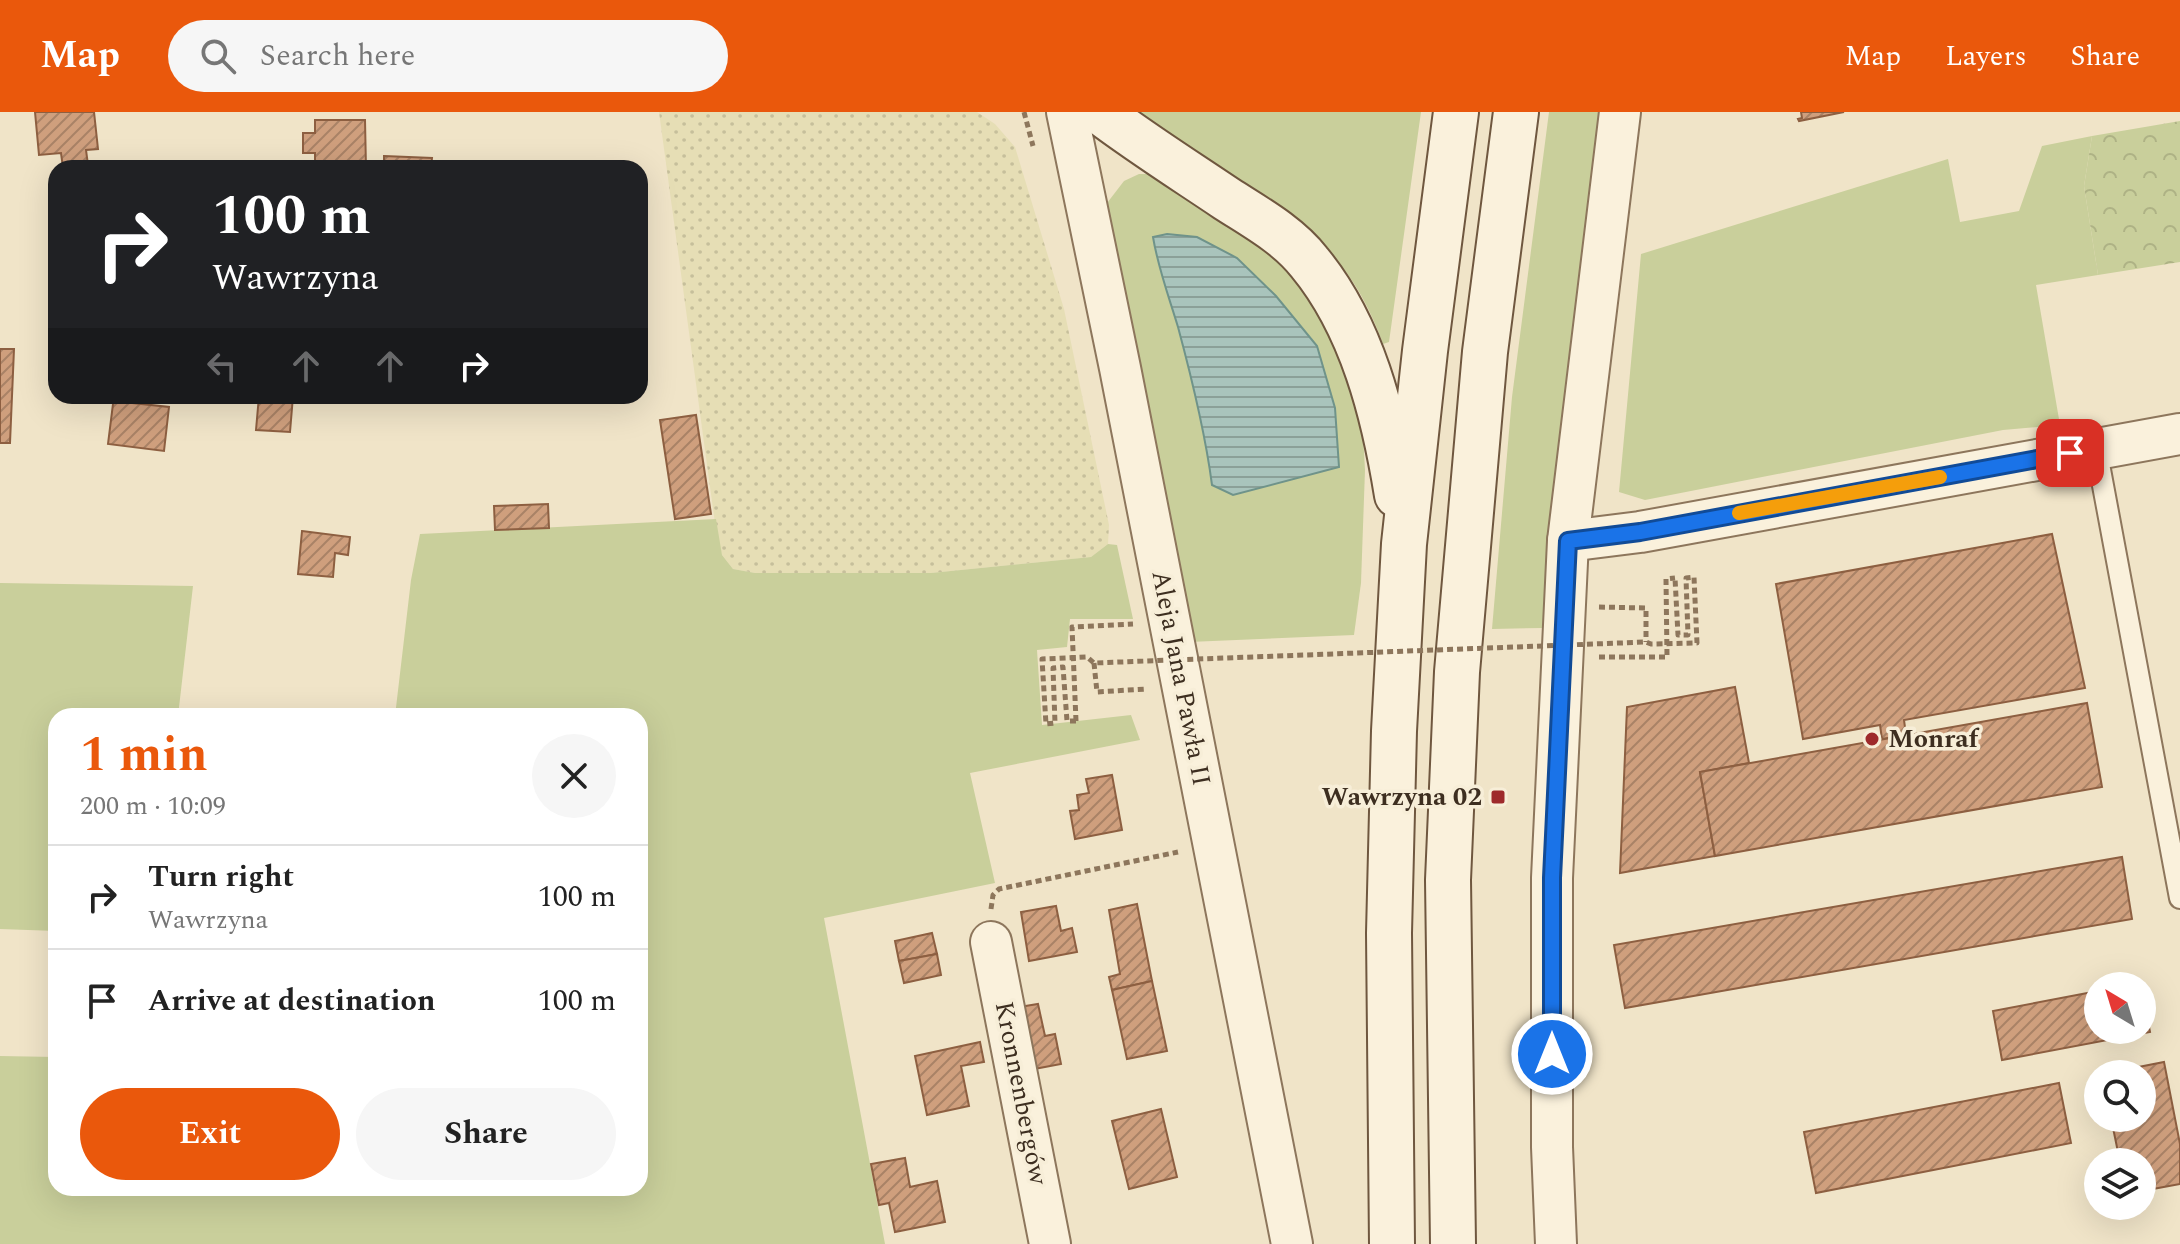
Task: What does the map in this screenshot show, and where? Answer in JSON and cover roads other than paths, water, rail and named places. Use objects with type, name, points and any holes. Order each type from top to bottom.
[{"type":"main road","points":[[1100,112],[1135,139],[1274,229],[1309,261],[1345,317],[1376,397],[1393,471],[1404,544]]},
{"type":"main road","points":[[1392,1244],[1389,933],[1394,731],[1404,544],[1456,112]]},
{"type":"main road","points":[[1453,1244],[1448,880],[1457,672],[1485,352],[1516,112]]},
{"type":"street","name":"Aleja Jana Pawła II","points":[[1067,112],[1292,1244]]},
{"type":"street","points":[[1556,1244],[1552,1147],[1552,878],[1582,648],[1568,541],[1620,112]]},
{"type":"street","points":[[1568,541],[1640,532],[2180,434]]},
{"type":"street","name":"Kronnenbergów","points":[[991,942],[1050,1244]]},
{"type":"lane","points":[[2096,448],[2180,898]]},
{"type":"water","points":[[1167,234],[1197,237],[1237,258],[1276,296],[1317,346],[1335,408],[1339,467],[1233,495],[1212,485],[1193,386],[1153,237]]},
{"type":"place","name":"Monraf","points":[[1872,739]]},
{"type":"place","name":"Wawrzyna 02","points":[[1498,797]]}]
